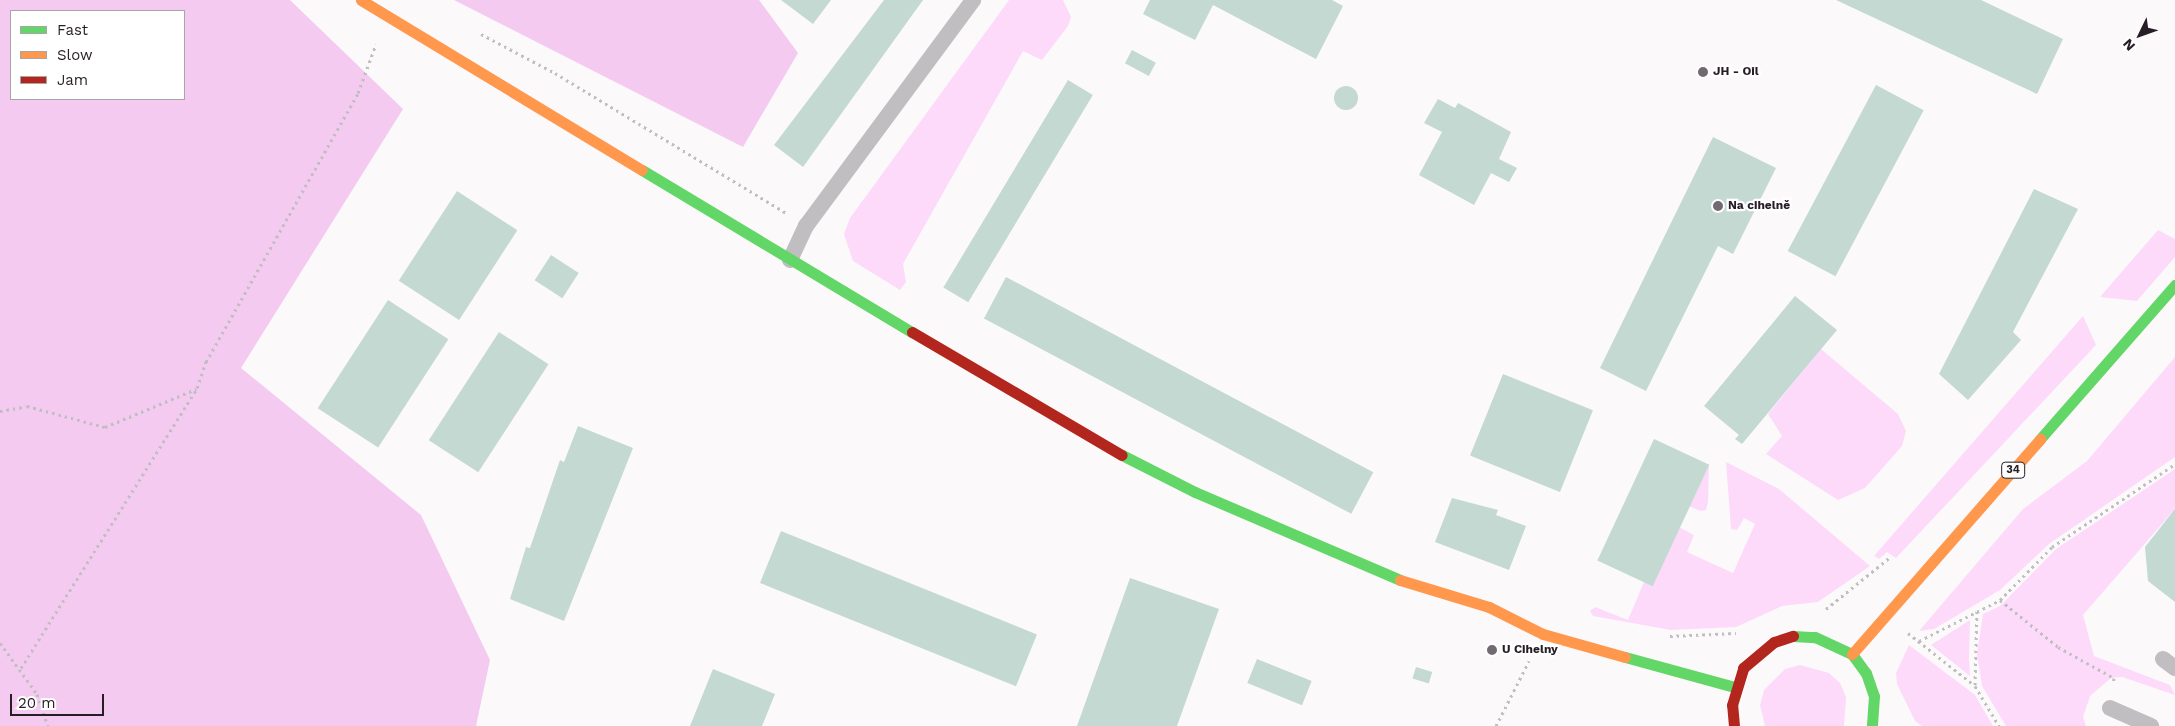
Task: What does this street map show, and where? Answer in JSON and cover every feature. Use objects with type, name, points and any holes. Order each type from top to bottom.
[{"type":"street","points":[[361,0],[1083,435],[1196,492],[1398,578],[1489,607],[1543,634],[1735,687]]},
{"type":"street","name":"34","points":[[1852,654],[2175,286]]},
{"type":"street","points":[[1734,726],[1735,687],[1757,653],[1794,636],[1815,637],[1852,654],[1866,673],[1874,696],[1872,726]]},
{"type":"lane","points":[[790,260],[806,226],[973,0]]},
{"type":"lane","points":[[2110,708],[2151,726]]},
{"type":"path","points":[[21,668],[197,388],[206,362],[358,93],[387,16]]},
{"type":"path","points":[[476,32],[555,73],[806,226]]},
{"type":"path","points":[[0,411],[28,406],[105,427],[197,388]]},
{"type":"path","points":[[1999,726],[1975,686],[1918,642],[2000,600],[2052,547],[2175,464]]},
{"type":"path","points":[[1822,610],[1889,558]]},
{"type":"path","points":[[2000,600],[2058,648],[2114,678],[2110,708]]},
{"type":"path","points":[[1975,686],[1978,610]]},
{"type":"path","points":[[1664,636],[1694,638],[1740,632]]},
{"type":"path","points":[[1496,726],[1543,634]]},
{"type":"path","points":[[0,643],[21,668],[48,726]]},
{"type":"shaded area","points":[[0,0],[290,0],[403,109],[241,368],[421,515],[490,660],[476,726],[0,726]]},
{"type":"shaded area","points":[[454,0],[759,0],[798,53],[743,147]]},
{"type":"shaded area","points":[[1009,0],[1063,0],[1071,17],[1068,26],[1042,60],[1023,51],[903,264],[906,282],[900,290],[853,261],[844,234],[850,218]]},
{"type":"shaded area","points":[[2158,230],[2175,239],[2175,257],[2137,301],[2100,297]]},
{"type":"shaded area","points":[[2083,316],[2096,345],[1896,558],[1887,552],[1879,559],[1874,556]]},
{"type":"shaded area","points":[[1821,349],[1898,414],[1906,431],[1902,446],[1865,488],[1838,500],[1766,454],[1782,436],[1768,414]]},
{"type":"shaded area","points":[[2175,357],[2175,457],[2049,544],[2000,590],[1934,629],[1919,631],[2023,509],[2087,461]]},
{"type":"shaded area","points":[[1726,462],[1779,489],[1870,566],[1818,602],[1782,606],[1736,627],[1671,630],[1593,616],[1590,611],[1595,607],[1628,620],[1644,582],[1651,585],[1679,527],[1694,535],[1687,552],[1733,573],[1755,524],[1744,518],[1737,530],[1731,529]]},
{"type":"shaded area","points":[[1709,465],[1708,502],[1706,510],[1700,511],[1689,506]]},
{"type":"shaded area","points":[[2175,469],[2175,509],[2083,615],[2094,656],[2170,685],[2175,695],[2122,677],[2111,678],[2090,696],[2083,717],[2086,726],[2006,726],[1982,686],[1977,654],[1983,614],[2000,606],[2056,549]]},
{"type":"shaded area","points":[[1970,620],[1969,658],[1970,676],[1931,645]]},
{"type":"shaded area","points":[[1909,645],[1975,695],[1993,726],[1922,726],[1915,721],[1897,684],[1896,673]]},
{"type":"shaded area","points":[[1800,665],[1829,673],[1840,683],[1846,697],[1844,726],[1765,726],[1760,705],[1764,690],[1785,669]]},
{"type":"building","points":[[781,0],[831,0],[813,24]]},
{"type":"building","points":[[884,0],[923,0],[803,167],[774,145]]},
{"type":"building","points":[[1150,0],[1332,0],[1343,6],[1316,59],[1213,5],[1195,40],[1143,14]]},
{"type":"building","points":[[1836,0],[1981,0],[2063,39],[2037,94]]},
{"type":"building","points":[[1132,50],[1156,63],[1149,76],[1125,63]]},
{"type":"building","points":[[1068,80],[1093,95],[968,302],[943,287]]},
{"type":"building","points":[[1876,85],[1924,110],[1835,276],[1788,251]]},
{"type":"building","points":[[1346,86],[1351,87],[1357,93],[1357,103],[1351,109],[1346,110],[1341,109],[1335,103],[1334,98],[1335,93],[1341,87]]},
{"type":"building","points":[[1438,99],[1455,108],[1458,103],[1511,132],[1499,159],[1517,168],[1509,182],[1491,173],[1474,205],[1419,175],[1442,132],[1424,123]]},
{"type":"building","points":[[1713,137],[1776,168],[1733,254],[1718,246],[1646,391],[1600,368]]},
{"type":"building","points":[[2034,189],[2078,209],[2013,332],[2021,340],[1968,400],[1939,374]]},
{"type":"building","points":[[457,191],[517,230],[459,320],[399,281]]},
{"type":"building","points":[[551,255],[579,273],[562,298],[535,280]]},
{"type":"building","points":[[1006,277],[1373,472],[1351,514],[984,318]]},
{"type":"building","points":[[1795,296],[1837,330],[1742,444],[1735,439],[1739,435],[1704,406]]},
{"type":"building","points":[[388,300],[448,339],[378,447],[318,408]]},
{"type":"building","points":[[499,332],[548,364],[478,472],[429,440]]},
{"type":"building","points":[[1503,374],[1593,410],[1560,492],[1470,456]]},
{"type":"building","points":[[578,426],[633,448],[564,621],[510,599],[526,547],[530,548],[560,460],[564,462]]},
{"type":"building","points":[[1654,439],[1709,465],[1653,586],[1597,560]]},
{"type":"building","points":[[1452,498],[1498,510],[1496,515],[1526,526],[1509,570],[1435,542]]},
{"type":"building","points":[[2175,509],[2175,602],[2148,581],[2145,547]]},
{"type":"building","points":[[781,531],[1037,634],[1016,686],[760,583]]},
{"type":"building","points":[[1130,578],[1219,609],[1177,726],[1077,726]]},
{"type":"building","points":[[1257,659],[1312,681],[1302,705],[1247,683]]},
{"type":"building","points":[[1416,667],[1432,672],[1429,683],[1412,678]]},
{"type":"building","points":[[713,669],[775,694],[762,726],[690,726]]},
{"type":"traffic: fast","points":[[642,170],[912,332]]},
{"type":"traffic: fast","points":[[2040,439],[2175,285]]},
{"type":"traffic: fast","points":[[1122,455],[1195,492],[1400,580]]},
{"type":"traffic: fast","points":[[1793,636],[1815,637],[1852,654],[1866,673],[1874,696],[1872,726]]},
{"type":"traffic: fast","points":[[1625,657],[1735,687]]},
{"type":"traffic: slow","points":[[361,0],[642,170]]},
{"type":"traffic: slow","points":[[1852,654],[2040,439]]},
{"type":"traffic: slow","points":[[1400,580],[1489,607],[1543,634],[1625,657]]},
{"type":"traffic: jam","points":[[912,332],[1122,455]]},
{"type":"traffic: jam","points":[[1734,726],[1732,705],[1743,668],[1774,642],[1793,636]]},
{"type":"place","name":"JH - Oil","points":[[1703,72]]},
{"type":"place","name":"Na cihelně","points":[[1718,206]]},
{"type":"place","name":"U Cihelny","points":[[1492,650]]}]
